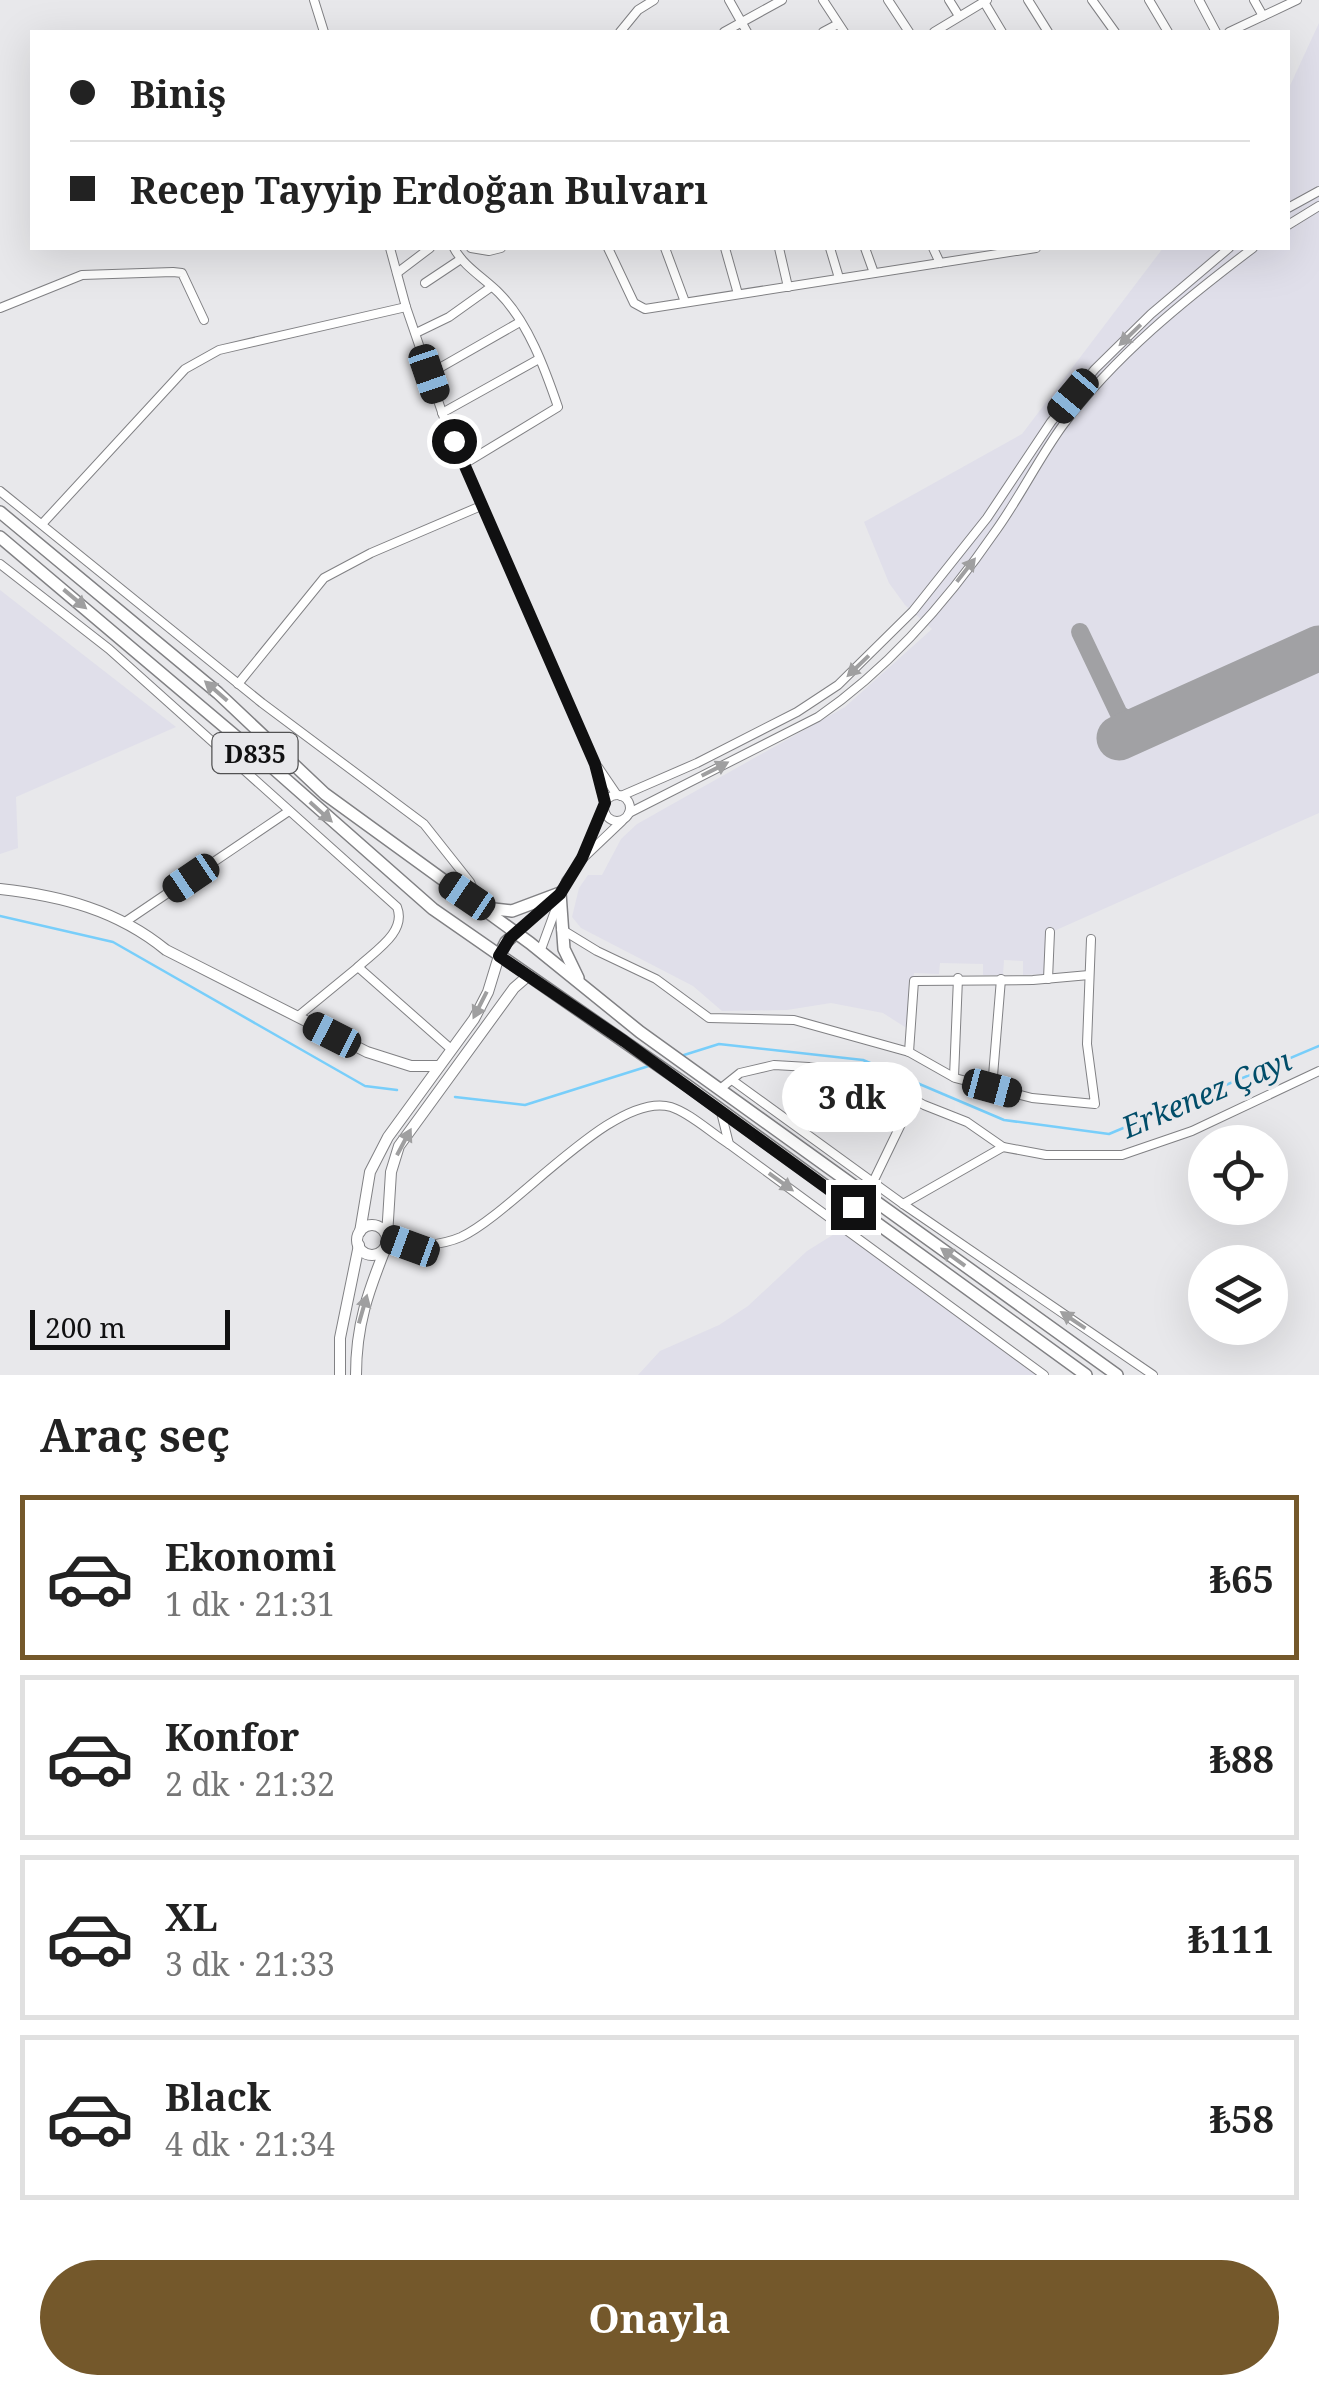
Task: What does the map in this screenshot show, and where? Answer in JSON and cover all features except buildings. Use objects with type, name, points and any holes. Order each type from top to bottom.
[{"type":"highway","name":"D835","points":[[0,512],[218,693],[325,794],[516,933],[640,1032],[1117,1375]]},
{"type":"highway","name":"D835","points":[[0,537],[237,737],[420,899],[688,1086],[1086,1375]]},
{"type":"highway","points":[[480,907],[512,911],[560,894],[564,949],[583,986]]},
{"type":"highway","points":[[499,956],[516,933]]},
{"type":"highway","points":[[529,974],[535,948]]},
{"type":"main road","points":[[0,889],[74,902],[112,914],[139,928],[166,950],[366,1052],[411,1066],[439,1066]]},
{"type":"main road","points":[[340,1375],[340,1338],[370,1172],[388,1137],[474,1019],[488,992],[499,956]]},
{"type":"main road","points":[[356,1375],[356,1342],[362,1310],[386,1242],[391,1172],[399,1146],[514,988],[529,974]]},
{"type":"main road","points":[[359,1238],[372,1225],[382,1228],[386,1242]]},
{"type":"main road","points":[[359,1238],[369,1254],[378,1253],[386,1242]]},
{"type":"street","points":[[314,0],[323,30]]},
{"type":"street","points":[[622,30],[638,10],[654,0]]},
{"type":"street","points":[[730,0],[746,30]]},
{"type":"street","points":[[728,30],[782,0]]},
{"type":"street","points":[[824,0],[841,28]]},
{"type":"street","points":[[888,0],[908,30]]},
{"type":"street","points":[[949,0],[957,30]]},
{"type":"street","points":[[1028,0],[1047,30]]},
{"type":"street","points":[[1092,0],[1114,30]]},
{"type":"street","points":[[1149,0],[1167,30]]},
{"type":"street","points":[[1199,0],[1215,30]]},
{"type":"street","points":[[1254,0],[1263,16]]},
{"type":"street","points":[[1233,30],[1297,0]]},
{"type":"street","points":[[937,30],[985,1],[1001,30]]},
{"type":"street","points":[[1290,207],[1319,191]]},
{"type":"street","points":[[1290,224],[1319,206]]},
{"type":"street","points":[[391,250],[442,414],[595,764],[605,814],[612,820],[818,717],[844,699],[925,622],[1003,520],[1062,428],[1103,376],[1182,302],[1249,250]]},
{"type":"street","points":[[397,273],[427,250]]},
{"type":"street","points":[[455,250],[520,322],[558,407],[464,464]]},
{"type":"street","points":[[609,250],[634,303],[644,309],[1013,250]]},
{"type":"street","points":[[665,250],[685,302]]},
{"type":"street","points":[[726,250],[738,294]]},
{"type":"street","points":[[779,250],[788,286]]},
{"type":"street","points":[[831,250],[839,278]]},
{"type":"street","points":[[867,250],[874,273]]},
{"type":"street","points":[[934,250],[940,263]]},
{"type":"street","points":[[974,250],[977,257]]},
{"type":"street","points":[[535,948],[582,858],[604,804],[696,764],[797,712],[838,685],[902,624],[991,512],[1051,422],[1094,369],[1227,250]]},
{"type":"street","points":[[426,283],[461,259]]},
{"type":"street","points":[[0,308],[82,275],[173,272],[182,273],[204,320]]},
{"type":"street","points":[[416,332],[449,317],[491,287]]},
{"type":"street","points":[[43,524],[185,369],[202,357],[406,306]]},
{"type":"street","points":[[429,374],[520,322]]},
{"type":"street","points":[[442,414],[539,359]]},
{"type":"street","points":[[0,491],[238,684],[424,824],[470,882],[480,907]]},
{"type":"street","points":[[238,684],[324,578],[371,553],[481,506]]},
{"type":"street","points":[[991,512],[1003,520]]},
{"type":"street","points":[[0,564],[109,649],[399,911],[398,928],[297,1017]]},
{"type":"street","points":[[582,858],[626,816],[628,802],[595,764]]},
{"type":"street","points":[[125,922],[289,811]]},
{"type":"street","points":[[516,933],[560,894]]},
{"type":"street","points":[[561,929],[680,993],[708,1018],[794,1020],[909,1052],[954,1077],[992,1088],[1032,1098],[1095,1104],[1087,1044],[1091,939]]},
{"type":"street","points":[[1048,978],[1050,932]]},
{"type":"street","points":[[358,967],[452,1049]]},
{"type":"street","points":[[909,1052],[914,981],[1089,975]]},
{"type":"street","points":[[954,1077],[958,978]]},
{"type":"street","points":[[992,1088],[1002,979]]},
{"type":"street","points":[[720,1090],[740,1073],[774,1065],[861,1070],[924,1105],[967,1122],[1003,1147],[1046,1155],[1122,1155],[1192,1131],[1319,1071]]},
{"type":"street","points":[[732,1080],[903,1204],[1153,1375]]},
{"type":"street","points":[[386,1242],[410,1246],[464,1236],[621,1115],[637,1107],[672,1107],[1044,1375]]},
{"type":"street","points":[[721,1112],[728,1144]]},
{"type":"street","points":[[873,1182],[902,1122]]},
{"type":"street","points":[[903,1204],[1003,1147]]},
{"type":"shaded area","points":[[1319,23],[1319,813],[1054,931],[1049,926],[1045,974],[1023,975],[1023,961],[1004,960],[1003,975],[983,975],[983,964],[940,963],[939,974],[914,973],[908,1029],[883,1013],[831,1003],[787,1010],[722,1011],[693,986],[581,928],[572,917],[579,888],[588,875],[602,875],[621,839],[637,824],[845,707],[932,629],[905,605],[889,583],[864,522],[1022,434],[1161,250],[1290,250],[1290,86]]},
{"type":"shaded area","points":[[0,590],[176,727],[16,797],[18,848],[0,854]]},
{"type":"shaded area","points":[[839,1231],[854,1235],[1044,1375],[638,1375],[660,1351],[719,1325],[748,1306],[807,1251]]},
{"type":"waterway","name":"Erkenez Çayı","points":[[0,916],[113,942],[365,1086],[397,1090]]},
{"type":"waterway","name":"Erkenez Çayı","points":[[684,1055],[719,1044],[863,1060],[1004,1120],[1109,1134],[1319,1046]]},
{"type":"waterway","name":"Erkenez Çayı","points":[[455,1097],[525,1105],[652,1065]]},
{"type":"taxiway","points":[[1080,632],[1119,714],[1141,728]]},
{"type":"runway","points":[[1119,738],[1319,648]]},
{"type":"route","points":[[454,441],[595,764],[605,803],[582,858],[560,894],[510,938],[499,956],[688,1086],[853,1207]]}]
